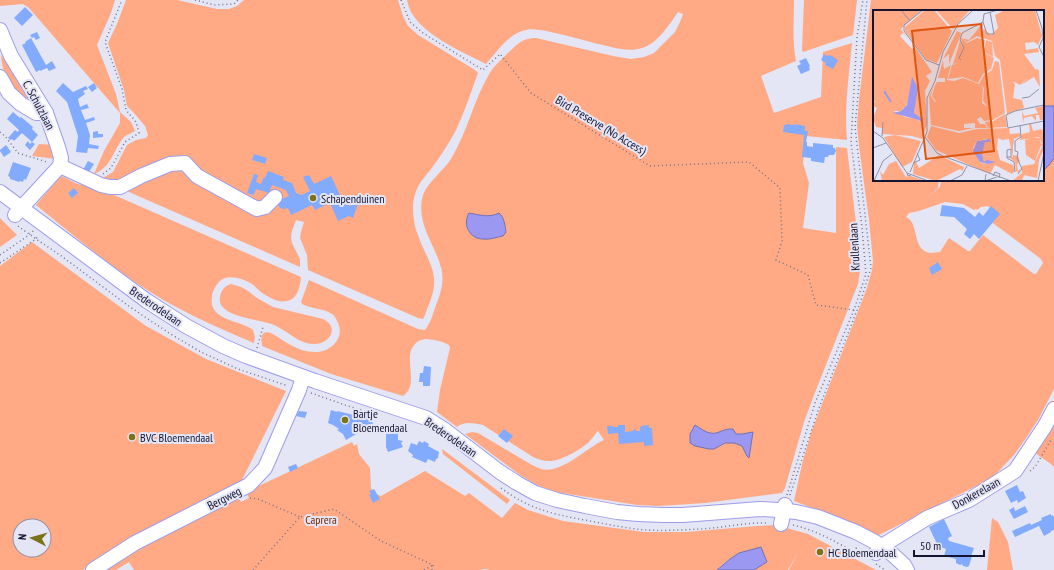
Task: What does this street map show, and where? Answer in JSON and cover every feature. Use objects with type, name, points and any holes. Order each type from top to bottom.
[{"type":"street","name":"C. Schulzlaan","points":[[1,35],[11,56],[46,113],[61,158],[60,166]]},
{"type":"street","points":[[0,77],[9,93],[20,104],[36,113],[46,113]]},
{"type":"street","points":[[18,212],[60,166],[101,185],[120,187],[141,176],[170,164],[185,163],[197,176],[257,209],[266,206],[275,197]]},
{"type":"street","name":"Brederodelaan","points":[[0,192],[18,212]]},
{"type":"street","name":"Brederodelaan","points":[[0,203],[18,212],[146,301],[192,330],[250,360],[301,383],[382,410],[416,418],[426,418],[451,439],[500,472],[523,491],[535,492],[557,500],[617,512],[663,515],[683,515],[760,509],[783,515],[796,512],[818,517],[856,532],[874,555],[898,570]]},
{"type":"street","name":"Bergweg","points":[[93,570],[135,543],[249,485],[266,468],[301,383]]},
{"type":"street","name":"Donkerelaan","points":[[874,555],[926,518],[969,500],[1015,471],[1045,426],[1054,409]]},
{"type":"street","name":"Brederodelaan","points":[[874,555],[892,554],[904,565],[907,570]]},
{"type":"path","points":[[93,181],[111,168],[125,142],[139,133],[136,122],[126,110],[122,89],[105,42],[122,0]]},
{"type":"path","points":[[194,0],[214,5],[234,4],[238,0]]},
{"type":"path","name":"Bird Preserve (No Access)","points":[[401,0],[410,22],[423,33],[484,70],[500,54],[531,93],[650,166],[749,162],[780,188],[782,242],[776,260],[808,275],[816,305],[854,310]]},
{"type":"path","name":"Krullenlaan","points":[[783,515],[788,490],[816,403],[854,310],[866,274],[862,227],[851,142],[858,37],[863,0]]},
{"type":"path","points":[[499,486],[527,504],[544,511],[645,530],[681,530],[765,523],[783,515],[819,408],[861,300],[871,268],[855,127],[867,0]]},
{"type":"path","points":[[0,132],[18,153],[60,166]]},
{"type":"path","points":[[0,255],[29,235]]},
{"type":"path","points":[[0,263],[36,239]]},
{"type":"path","points":[[250,360],[263,327]]},
{"type":"path","points":[[301,383],[345,405],[382,410]]},
{"type":"path","points":[[246,498],[258,500],[300,517]]},
{"type":"path","points":[[253,570],[300,517],[334,509],[381,541],[433,565]]},
{"type":"path","points":[[783,515],[792,525],[822,534],[874,555],[885,570]]},
{"type":"path","points":[[424,570],[433,565]]},
{"type":"path","points":[[432,570],[433,565]]},
{"type":"green space","points":[[0,0],[115,0],[97,45],[116,94],[120,112],[131,122],[135,131],[124,137],[109,163],[100,171],[94,174],[104,151],[120,123],[120,113],[29,8],[23,4],[0,6]]},
{"type":"green space","points":[[126,0],[177,0],[217,9],[229,9],[237,6],[244,0],[398,0],[408,26],[418,35],[478,73],[455,132],[448,145],[420,183],[414,198],[414,220],[420,241],[431,266],[434,279],[433,293],[423,319],[308,270],[307,255],[300,238],[304,222],[296,220],[291,237],[292,243],[300,259],[300,267],[120,188],[173,169],[232,194],[184,166],[113,184],[101,179],[113,172],[127,145],[136,140],[146,138],[148,135],[145,126],[127,106],[124,90],[108,43]]},
{"type":"green space","points":[[407,0],[794,0],[794,38],[796,61],[761,76],[774,113],[821,97],[823,52],[852,43],[846,104],[847,140],[806,136],[803,163],[809,183],[803,228],[836,233],[836,147],[847,148],[861,264],[858,284],[804,422],[785,488],[782,493],[705,503],[659,506],[637,505],[556,492],[539,486],[520,475],[465,434],[472,432],[478,433],[532,465],[541,469],[549,470],[565,464],[604,440],[598,431],[588,443],[575,452],[558,460],[548,461],[533,457],[483,425],[466,423],[457,427],[437,412],[440,390],[450,348],[449,345],[427,339],[423,339],[416,343],[412,349],[410,357],[410,385],[407,393],[403,396],[331,374],[262,346],[262,335],[267,332],[298,349],[310,352],[322,351],[332,346],[336,342],[340,332],[334,316],[325,311],[306,306],[301,302],[309,280],[418,329],[425,330],[439,297],[442,285],[442,270],[425,229],[421,213],[423,195],[428,186],[451,159],[462,137],[485,81],[493,68],[519,43],[532,38],[613,56],[631,59],[644,57],[654,53],[675,32],[683,14],[678,12],[667,28],[648,46],[630,50],[594,43],[543,30],[534,29],[522,31],[511,37],[486,64],[455,48],[426,29],[411,12]],"holes":[[[481,216],[494,216],[503,236],[483,239]]]},
{"type":"green space","points":[[804,0],[857,0],[853,35],[803,52]]},
{"type":"green space","points":[[871,0],[1054,0],[1054,106],[1044,106],[1044,10],[873,10],[873,181],[939,181],[938,188],[928,197],[940,187],[941,181],[1044,181],[1044,170],[1054,158],[1054,389],[1038,420],[1024,441],[1014,455],[992,478],[875,537],[820,511],[794,501],[802,464],[812,430],[867,288],[872,270],[873,261],[869,220],[857,125]],"holes":[[[945,202],[963,204],[974,210],[987,206],[991,208],[990,221],[1041,259],[1043,263],[1036,274],[983,235],[970,251],[949,238],[940,252],[930,253],[925,251],[921,248],[917,240],[911,221],[906,217],[909,213]]]},
{"type":"green space","points":[[1,55],[36,106],[22,96],[11,85],[4,72]]},
{"type":"green space","points":[[39,144],[55,145],[56,159],[32,156]]},
{"type":"green space","points":[[61,176],[80,185],[89,184],[301,277],[298,292],[290,300],[280,301],[270,298],[252,284],[239,278],[225,278],[218,283],[212,295],[212,306],[215,311],[219,315],[229,320],[249,327],[253,330],[255,337],[254,343],[193,316],[163,300],[122,273],[36,205]]},
{"type":"green space","points":[[0,218],[17,235],[0,247]]},
{"type":"green space","name":"BVC Bloemendaal","points":[[32,242],[146,326],[206,359],[286,391],[241,482],[137,535],[83,570],[0,570],[0,266]]},
{"type":"green space","points":[[231,284],[241,287],[273,307],[323,319],[331,326],[331,334],[325,341],[320,343],[314,344],[304,342],[276,326],[233,314],[225,309],[221,304],[220,297],[223,289]]},
{"type":"green space","points":[[1054,422],[1054,467],[1035,453]]},
{"type":"green space","name":"Caprera","points":[[352,442],[354,446],[357,444],[359,454],[370,468],[371,488],[373,493],[381,496],[425,471],[465,496],[469,493],[502,518],[515,503],[528,510],[563,521],[644,532],[686,532],[776,525],[808,534],[876,570],[789,570],[798,552],[788,570],[754,570],[767,562],[750,550],[732,558],[717,570],[134,570],[129,562],[116,570],[100,570],[238,496],[241,502],[249,498],[246,492]]},
{"type":"green space","points":[[442,449],[510,500],[507,504],[443,454]]},
{"type":"green space","points":[[992,518],[998,522],[1008,542],[1013,570],[987,570]]},
{"type":"shaded area","points":[[1044,106],[1054,106],[1054,158],[1044,170]]},
{"type":"shaded area","points":[[469,213],[488,216],[499,213],[505,224],[506,232],[503,236],[491,239],[474,237],[468,230],[466,222]]},
{"type":"shaded area","points":[[695,425],[710,433],[716,433],[726,429],[733,429],[736,434],[753,432],[749,458],[742,446],[734,443],[725,443],[714,449],[709,449],[695,446],[690,443],[690,434]]},
{"type":"shaded area","points":[[761,547],[767,562],[754,570],[717,570],[739,553]]},
{"type":"building","points":[[25,7],[33,15],[22,26],[14,18]]},
{"type":"building","points":[[37,32],[40,38],[36,40],[30,35]]},
{"type":"building","points":[[31,38],[46,65],[52,61],[56,68],[49,71],[47,68],[36,72],[22,45]]},
{"type":"building","points":[[824,54],[827,56],[830,55],[838,60],[833,69],[825,65],[826,63],[821,60]]},
{"type":"building","points":[[806,58],[810,66],[810,70],[801,74],[797,66],[801,64],[799,61]]},
{"type":"building","points":[[63,83],[73,92],[86,86],[88,89],[83,91],[85,94],[78,99],[80,107],[87,104],[89,108],[81,110],[85,120],[94,117],[95,120],[86,123],[90,135],[89,144],[99,146],[98,149],[88,148],[87,153],[76,152],[78,136],[67,102],[56,91]]},
{"type":"building","points":[[94,83],[97,88],[92,92],[88,87]]},
{"type":"building","points":[[13,112],[33,127],[32,129],[38,135],[32,142],[22,133],[14,141],[8,138],[15,130],[18,132],[19,130],[7,119]]},
{"type":"building","points":[[784,125],[805,126],[805,131],[808,131],[806,142],[807,146],[813,147],[813,143],[833,145],[833,148],[835,148],[836,151],[834,155],[825,157],[824,163],[811,161],[811,158],[802,157],[804,135],[783,132]]},
{"type":"building","points":[[98,131],[98,134],[103,134],[103,137],[93,138],[93,132]]},
{"type":"building","points":[[28,141],[30,144],[32,142],[35,144],[30,150],[25,145]]},
{"type":"building","points":[[6,145],[11,152],[4,157],[0,150]]},
{"type":"building","points":[[254,154],[267,158],[265,164],[252,160]]},
{"type":"building","points":[[88,161],[94,164],[87,175],[82,172]]},
{"type":"building","points":[[13,162],[31,168],[26,180],[24,179],[23,182],[10,179],[8,176]]},
{"type":"building","name":"Schapenduinen","points":[[268,171],[284,177],[283,180],[292,183],[296,193],[301,195],[310,191],[303,177],[309,175],[314,184],[331,176],[344,204],[351,206],[352,202],[358,204],[353,218],[349,216],[338,221],[330,203],[315,210],[312,205],[291,215],[288,208],[280,208],[278,204],[280,200],[289,196],[286,190],[272,185],[269,193],[256,189],[254,195],[247,193],[254,174],[258,175],[256,182],[261,184]]},
{"type":"building","points":[[74,188],[78,193],[72,198],[68,193]]},
{"type":"building","points":[[942,205],[964,208],[975,217],[979,212],[983,216],[991,206],[1000,214],[979,239],[974,234],[970,239],[964,234],[967,229],[954,217],[940,216]]},
{"type":"building","points":[[938,262],[942,269],[932,275],[929,268]]},
{"type":"building","points":[[424,366],[431,367],[430,386],[423,386],[423,382],[419,382],[420,373],[423,373]]},
{"type":"building","name":"Bartje Bloemendaal","points":[[331,410],[371,419],[373,424],[346,440],[343,434],[337,430],[339,429],[328,423]]},
{"type":"building","points":[[299,411],[307,412],[305,418],[296,416]]},
{"type":"building","points":[[618,425],[625,425],[625,432],[636,429],[636,431],[640,431],[641,426],[649,425],[649,428],[652,428],[653,445],[644,446],[644,442],[619,444],[618,433],[608,434],[607,426],[618,427]]},
{"type":"building","points":[[386,427],[398,427],[398,440],[403,441],[401,443],[403,447],[388,452],[386,447]]},
{"type":"building","points":[[504,429],[513,436],[507,443],[498,436]]},
{"type":"building","points":[[419,441],[423,443],[424,441],[429,444],[428,446],[439,452],[438,458],[435,462],[428,459],[426,463],[412,457],[413,455],[408,451],[411,443],[417,445]]},
{"type":"building","points":[[296,464],[298,468],[290,472],[288,467]]},
{"type":"building","points":[[1017,485],[1020,492],[1023,491],[1026,498],[1018,503],[1017,500],[1011,503],[1005,491]]},
{"type":"building","points":[[374,489],[380,499],[373,503],[369,495],[371,494],[369,491]]},
{"type":"building","points":[[1025,506],[1028,512],[1014,519],[1009,510],[1014,507],[1015,511]]},
{"type":"building","points":[[1051,514],[1051,516],[1053,515],[1054,517],[1054,530],[1051,532],[1044,536],[1039,526],[1015,537],[1012,531],[1030,523],[1031,525],[1042,520],[1041,518]]},
{"type":"building","points":[[944,519],[952,536],[948,538],[949,541],[974,548],[969,566],[963,566],[962,564],[960,565],[956,563],[956,559],[944,556],[946,549],[941,547],[939,543],[937,544],[929,527]]},
{"type":"place","name":"Schapenduinen","points":[[313,198]]},
{"type":"place","name":"Bartje Bloemendaal","points":[[345,420]]},
{"type":"place","name":"BVC Bloemendaal","points":[[132,437]]},
{"type":"place","name":"HC Bloemendaal","points":[[820,552]]}]
